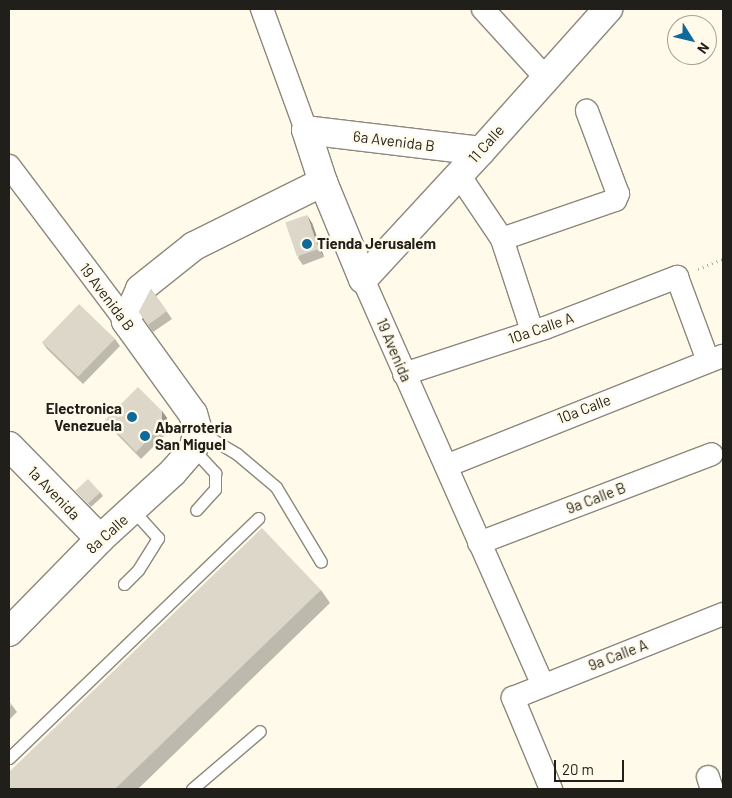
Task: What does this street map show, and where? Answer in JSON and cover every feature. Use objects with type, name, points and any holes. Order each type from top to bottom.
[{"type":"street","name":"19 Avenida","points":[[262,9],[323,182],[363,279],[543,685]]},
{"type":"street","points":[[483,9],[546,78]]},
{"type":"street","name":"11 Calle","points":[[363,279],[608,9]]},
{"type":"street","points":[[502,239],[617,198],[586,111]]},
{"type":"street","name":"6a Avenida B","points":[[306,130],[481,151]]},
{"type":"street","name":"19 Avenida B","points":[[9,166],[193,414],[195,440]]},
{"type":"street","points":[[458,175],[502,239],[532,332]]},
{"type":"street","points":[[126,322],[140,289],[194,246],[323,182]]},
{"type":"street","name":"10a Calle A","points":[[404,374],[532,332],[677,277],[716,358]]},
{"type":"street","name":"10a Calle","points":[[446,466],[716,358]]},
{"type":"street","name":"8a Calle","points":[[9,632],[100,539],[134,511],[195,440]]},
{"type":"street","name":"1a Avenida","points":[[9,446],[100,539]]},
{"type":"street","name":"9a Calle B","points":[[479,543],[712,454]]},
{"type":"street","name":"9a Calle A","points":[[551,789],[513,698],[723,614]]},
{"type":"lane","points":[[195,440],[215,474],[215,489],[196,510]]},
{"type":"lane","points":[[195,440],[237,454],[276,487],[321,562]]},
{"type":"lane","points":[[124,584],[138,570],[158,538],[134,511]]},
{"type":"lane","points":[[9,758],[258,518]]},
{"type":"lane","points":[[192,789],[260,731]]},
{"type":"building","name":"Tienda Jerusalem","points":[[307,215],[319,249],[297,257],[285,222]]},
{"type":"building","points":[[151,289],[167,311],[148,325],[139,312]]},
{"type":"building","points":[[79,304],[115,339],[78,377],[42,342]]},
{"type":"building","points":[[138,387],[162,411],[162,426],[136,452],[105,420]]},
{"type":"building","points":[[88,479],[100,492],[88,504],[76,491]]},
{"type":"building","points":[[262,528],[321,590],[115,789],[9,789],[9,772]]},
{"type":"place","name":"Tienda Jerusalem","points":[[307,244]]},
{"type":"place","name":"Electronica Venezuela","points":[[132,417]]},
{"type":"place","name":"Abarroteria San Miguel","points":[[145,436]]}]
